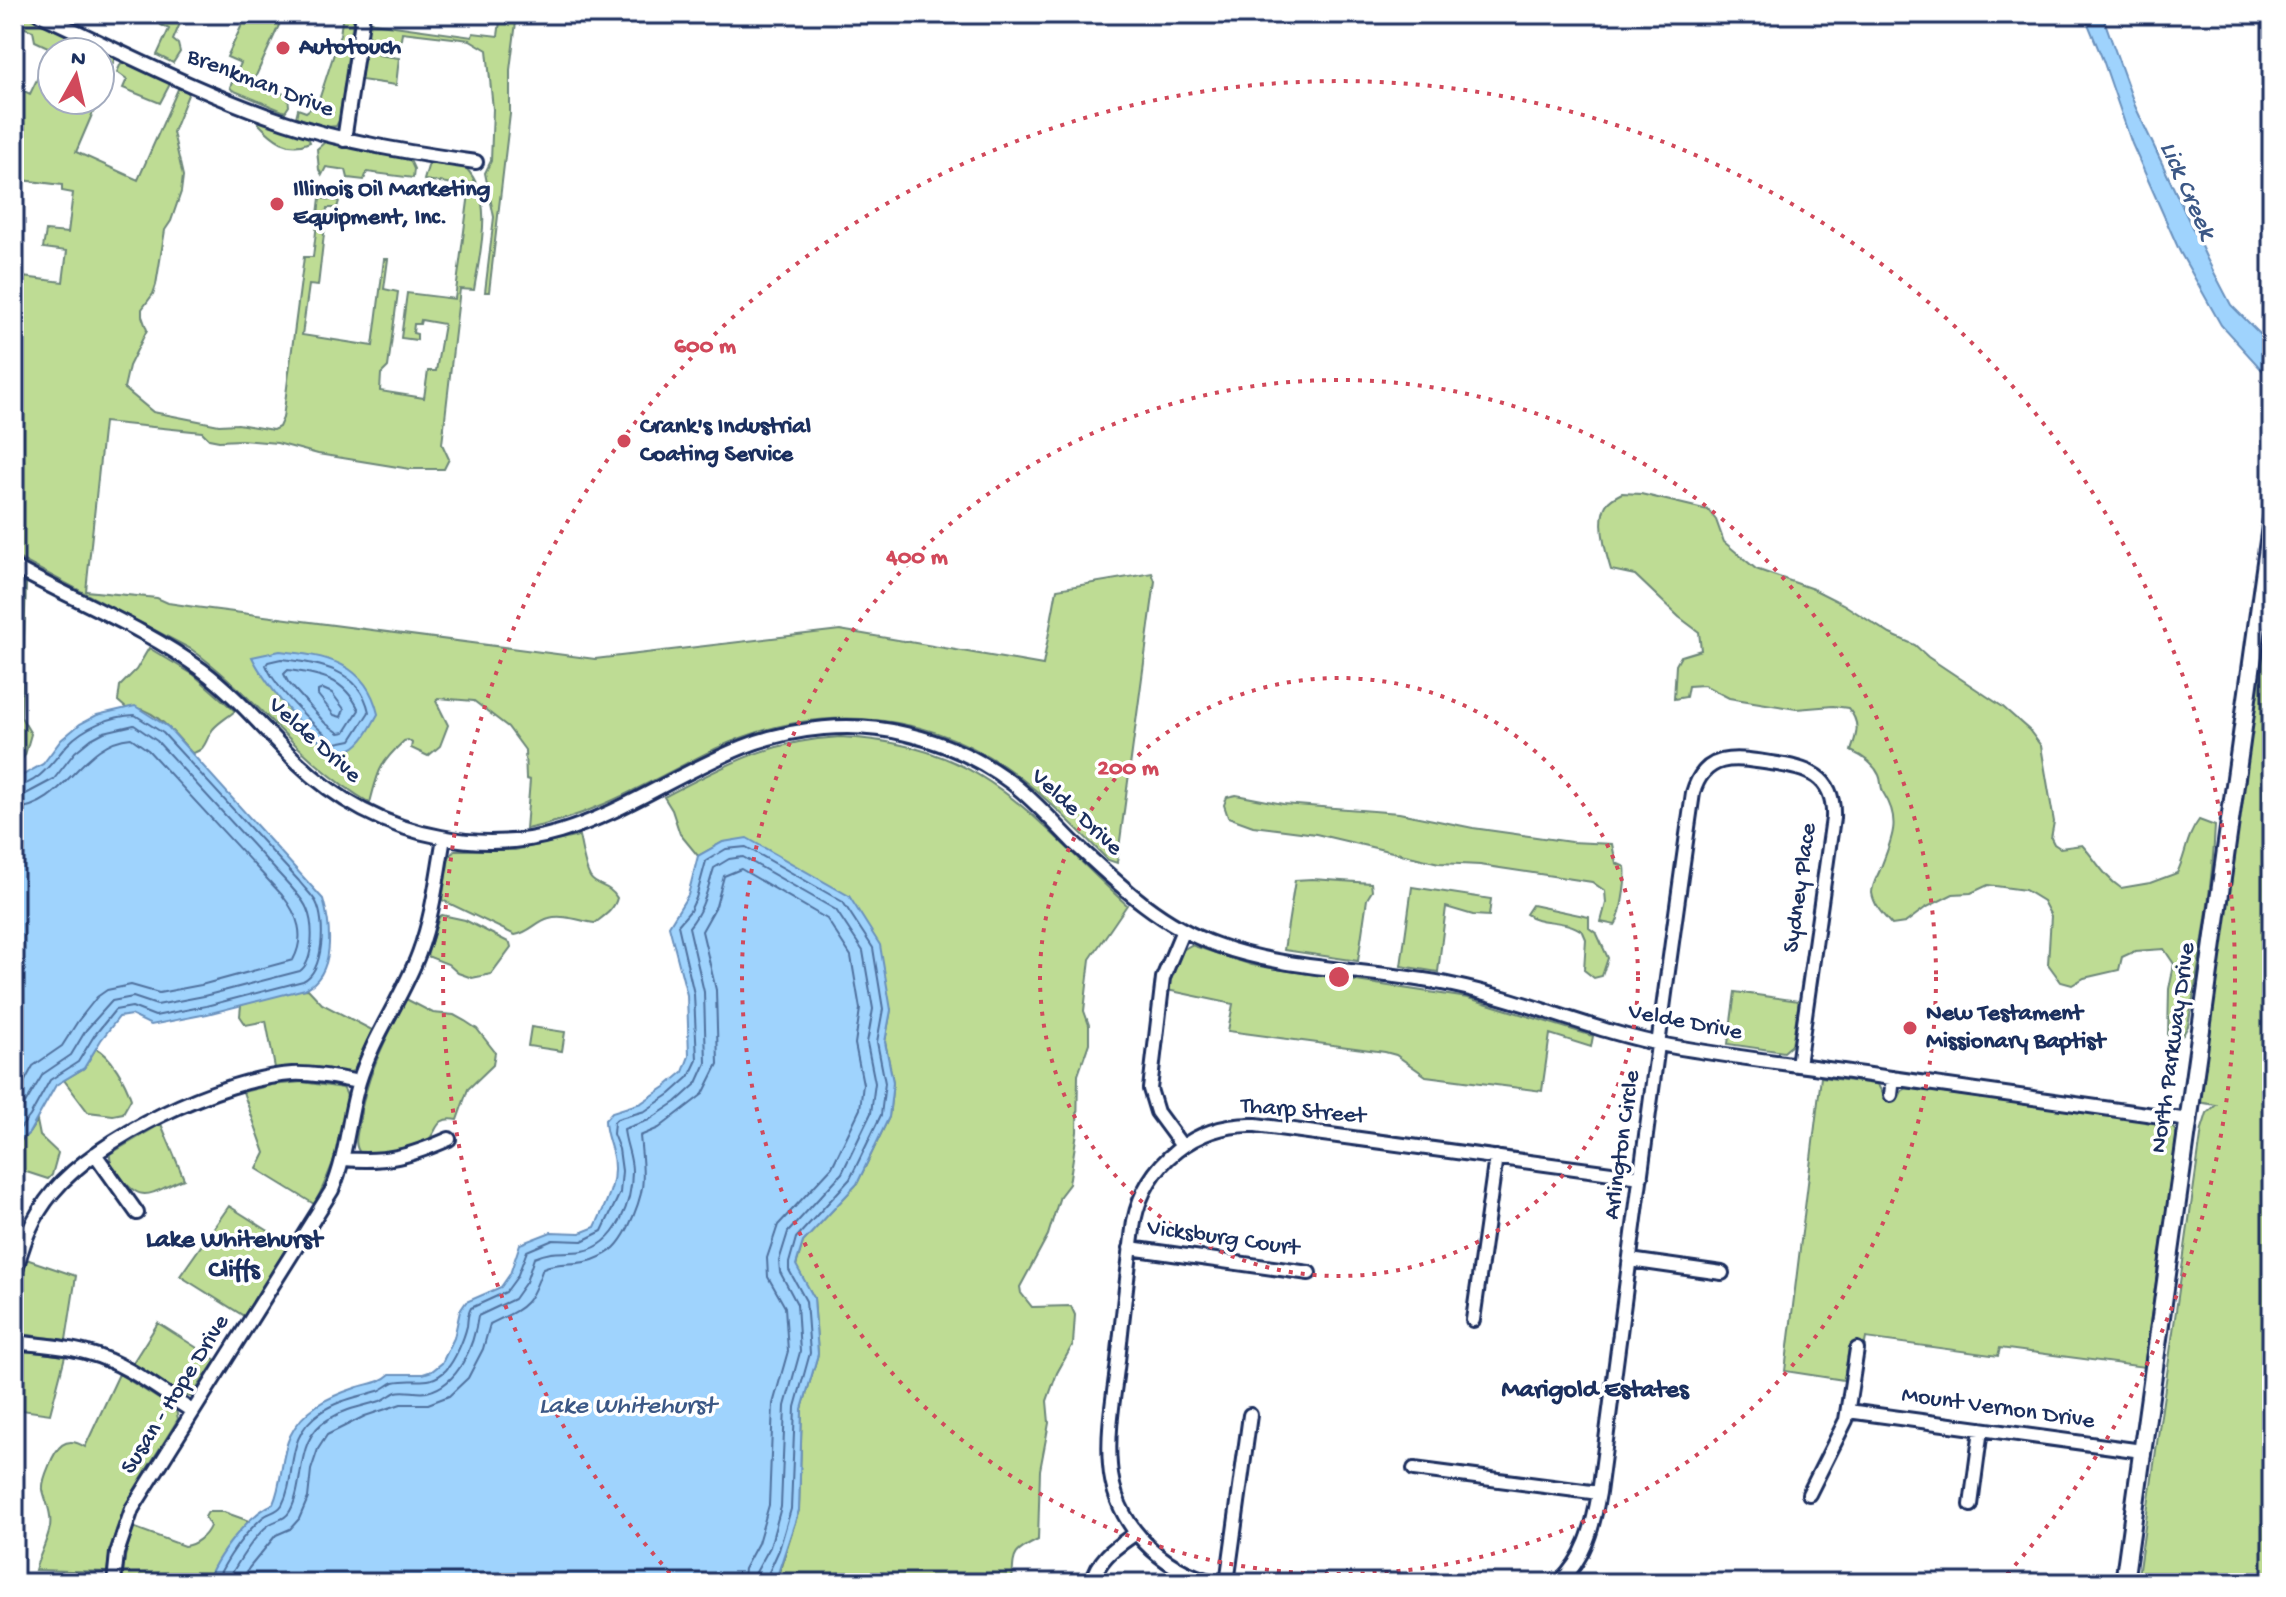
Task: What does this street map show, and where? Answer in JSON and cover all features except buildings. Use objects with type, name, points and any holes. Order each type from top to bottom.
[{"type":"main road","name":"North Parkway Drive","points":[[2124,1583],[2272,519]]},
{"type":"street","name":"Brenkman Drive","points":[[39,14],[250,109],[344,140],[476,162]]},
{"type":"street","points":[[344,140],[363,14]]},
{"type":"street","name":"Velde Drive","points":[[14,567],[193,663],[233,697],[306,771],[353,805],[395,824],[444,838],[490,842],[549,835],[607,816],[722,757],[769,738],[831,728],[881,729],[928,740],[988,767],[1015,785],[1135,898],[1183,930],[1214,944],[1255,956],[1458,986],[1659,1044],[2189,1120]]},
{"type":"street","points":[[1701,754],[1710,766]]},
{"type":"street","name":"Sydney Place","points":[[1710,766],[1729,758],[1808,770],[1825,784],[1833,804],[1798,1065]]},
{"type":"street","name":"Arlington Circle","points":[[1565,1581],[1588,1540],[1599,1493],[1670,946],[1693,793],[1698,779],[1710,766]]},
{"type":"street","name":"Susan - Hope Drive","points":[[114,1583],[117,1553],[127,1517],[327,1198],[344,1159],[359,1082],[419,953],[431,915],[444,838]]},
{"type":"street","points":[[1182,1146],[1157,1112],[1150,1089],[1163,978],[1183,930]]},
{"type":"street","points":[[14,1281],[28,1230],[45,1202],[66,1177],[95,1154],[160,1116],[242,1084],[292,1074],[359,1082]]},
{"type":"street","points":[[1891,1095],[1893,1078]]},
{"type":"street","name":"Tharp Street","points":[[1136,1533],[1117,1498],[1109,1457],[1130,1248],[1142,1195],[1157,1170],[1182,1146],[1213,1130],[1256,1125],[1641,1177]]},
{"type":"street","points":[[344,1159],[370,1162],[398,1159],[449,1139]]},
{"type":"street","points":[[95,1154],[137,1213]]},
{"type":"street","points":[[1473,1320],[1496,1157]]},
{"type":"street","name":"Vicksburg Court","points":[[1130,1248],[1309,1273]]},
{"type":"street","points":[[1630,1260],[1722,1273]]},
{"type":"street","points":[[14,1342],[100,1356],[192,1411]]},
{"type":"street","points":[[1809,1494],[1841,1433],[1848,1411],[1857,1349]]},
{"type":"street","name":"Mount Vernon Drive","points":[[1848,1411],[2142,1451]]},
{"type":"street","points":[[1227,1583],[1250,1415]]},
{"type":"street","points":[[1971,1505],[1981,1429]]},
{"type":"street","points":[[1414,1469],[1599,1493]]},
{"type":"street","points":[[1092,1583],[1103,1558],[1136,1533],[1154,1553],[1170,1564],[1195,1577],[1217,1583]]},
{"type":"green space","points":[[29,14],[72,34],[36,36],[36,41],[33,31],[17,25],[15,28],[14,17]]},
{"type":"green space","points":[[167,14],[184,14],[173,40],[180,52],[173,63],[157,55],[169,29],[161,25]]},
{"type":"green space","points":[[247,14],[275,14],[280,23],[254,80],[288,96],[289,106],[285,112],[230,87],[241,63],[227,57]]},
{"type":"green space","points":[[343,14],[354,14],[339,121],[336,126],[328,127],[296,117],[298,109],[306,112],[318,103],[340,35]]},
{"type":"green space","points":[[501,14],[517,14],[510,70],[510,114],[489,292],[485,292],[494,217],[485,173],[491,161],[493,109],[487,50],[470,40],[402,32],[400,47],[379,44],[378,55],[399,58],[396,85],[361,80],[369,20],[472,37],[473,33],[498,36]]},
{"type":"green space","points":[[126,58],[169,78],[170,84],[160,103],[123,88],[127,79],[117,72]]},
{"type":"green space","points":[[36,81],[36,116],[91,116],[76,152],[138,180],[178,89],[181,86],[191,87],[173,132],[183,176],[181,192],[165,230],[153,294],[142,309],[147,330],[129,366],[124,388],[153,412],[219,425],[238,424],[273,430],[279,427],[283,418],[304,257],[313,257],[320,198],[339,201],[337,208],[327,208],[318,286],[309,285],[302,335],[373,346],[384,259],[388,259],[384,289],[398,292],[388,367],[381,374],[380,391],[424,398],[428,371],[436,371],[444,324],[421,320],[420,324],[414,324],[413,333],[417,334],[417,340],[401,338],[407,293],[455,299],[470,186],[424,180],[429,163],[466,168],[475,181],[483,210],[482,243],[474,290],[460,289],[442,444],[449,459],[444,469],[410,469],[318,454],[277,443],[219,441],[209,439],[202,432],[104,422],[86,591],[157,598],[195,607],[595,659],[840,630],[1043,665],[1057,589],[1152,573],[1155,581],[1117,863],[1108,860],[1032,787],[971,747],[900,723],[862,719],[825,719],[751,734],[600,806],[526,829],[530,780],[526,779],[525,750],[508,727],[474,701],[438,698],[436,701],[448,725],[440,746],[428,756],[411,748],[412,743],[408,740],[404,741],[381,769],[370,803],[321,768],[237,687],[191,649],[14,556],[14,276],[63,282],[67,251],[43,248],[46,231],[68,233],[73,193],[62,191],[62,185],[14,179],[14,86],[30,94]]},
{"type":"green space","points":[[259,119],[308,137],[310,142],[295,146],[281,142],[258,123]]},
{"type":"green space","points":[[325,142],[410,160],[414,169],[413,178],[367,172],[364,180],[348,178],[346,170],[326,167],[322,175],[317,149]]},
{"type":"green space","points":[[1622,493],[1641,494],[1708,510],[1716,520],[1724,542],[1756,569],[1813,589],[1843,604],[1890,634],[1915,645],[2003,707],[2029,730],[2041,746],[2054,822],[2051,838],[2054,844],[2060,848],[2082,845],[2105,874],[2121,888],[2150,883],[2177,873],[2191,833],[2199,820],[2215,826],[2205,926],[2188,1026],[2183,1035],[2175,1040],[2168,1037],[2169,989],[2174,964],[2164,949],[2135,951],[2122,957],[2119,970],[2084,978],[2072,985],[2061,982],[2048,964],[2051,916],[2043,901],[2025,890],[1988,885],[1971,893],[1953,894],[1925,908],[1905,923],[1892,925],[1877,906],[1872,893],[1891,840],[1893,813],[1877,771],[1851,751],[1857,729],[1852,713],[1848,708],[1833,706],[1796,709],[1729,698],[1704,685],[1688,686],[1686,697],[1674,699],[1676,665],[1681,656],[1701,650],[1699,632],[1635,575],[1611,570],[1603,538],[1603,512],[1607,503]]},
{"type":"green space","points":[[2272,564],[2272,1583],[2137,1583],[2202,1129],[2207,1113],[2216,1105],[2191,1101]]},
{"type":"green space","points":[[14,578],[26,584],[21,717],[31,734],[25,755],[14,769]]},
{"type":"green space","points":[[149,648],[194,675],[235,711],[215,726],[197,752],[192,753],[154,716],[136,708],[126,708],[118,701],[120,686],[136,670]]},
{"type":"green space","points":[[840,737],[890,742],[932,753],[969,769],[1031,814],[1127,905],[1090,959],[1084,1011],[1089,1025],[1089,1043],[1078,1075],[1077,1132],[1069,1184],[1060,1196],[1048,1235],[1020,1287],[1032,1307],[1071,1306],[1075,1315],[1073,1344],[1057,1373],[1047,1401],[1049,1423],[1040,1470],[1038,1540],[1018,1552],[1012,1583],[770,1583],[779,1573],[799,1510],[802,1409],[818,1354],[814,1298],[796,1266],[803,1242],[857,1184],[889,1117],[893,1082],[885,1042],[891,1009],[723,842],[698,856],[680,834],[664,797],[769,749]]},
{"type":"green space","points":[[1236,795],[1283,804],[1399,813],[1473,828],[1571,842],[1612,844],[1616,863],[1625,867],[1619,914],[1615,925],[1601,922],[1606,903],[1605,891],[1592,882],[1480,865],[1439,863],[1316,834],[1253,826],[1228,817],[1224,805],[1227,797]]},
{"type":"green space","points":[[579,836],[590,877],[617,898],[611,909],[595,923],[554,917],[515,935],[442,900],[449,857],[455,850],[515,850]]},
{"type":"green space","points":[[1295,880],[1371,883],[1358,961],[1284,950]]},
{"type":"green space","points":[[1412,887],[1491,899],[1489,916],[1446,907],[1438,972],[1401,966]]},
{"type":"green space","points":[[1532,905],[1589,917],[1589,928],[1597,934],[1608,958],[1602,976],[1594,978],[1584,970],[1586,939],[1583,932],[1526,914]]},
{"type":"green space","points":[[442,915],[465,920],[510,943],[511,947],[491,974],[472,978],[427,956]]},
{"type":"green space","points":[[1191,945],[1252,965],[1468,998],[1593,1036],[1591,1047],[1550,1034],[1542,1091],[1426,1076],[1396,1055],[1385,1052],[1228,1031],[1233,1004],[1167,990],[1181,951]]},
{"type":"green space","points":[[308,989],[322,1004],[372,1030],[351,1072],[315,1067],[275,1068],[266,1021],[246,1025],[240,1016],[241,1005],[289,991]]},
{"type":"green space","points":[[1735,992],[1799,1001],[1792,1045],[1784,1052],[1728,1044]]},
{"type":"green space","points":[[406,999],[433,1013],[454,1015],[477,1029],[495,1052],[493,1065],[468,1089],[457,1120],[443,1120],[429,1140],[409,1149],[361,1154],[356,1140],[366,1091],[383,1044]]},
{"type":"green space","points":[[531,1027],[565,1032],[562,1051],[528,1046]]},
{"type":"green space","points":[[96,1048],[112,1063],[129,1093],[131,1099],[123,1113],[88,1112],[64,1080],[84,1068]]},
{"type":"green space","points":[[1821,1077],[1875,1084],[1883,1094],[1899,1097],[1907,1088],[2170,1124],[2176,1132],[2176,1140],[2144,1367],[2000,1348],[1998,1356],[1866,1338],[1864,1349],[1849,1347],[1844,1380],[1785,1371]]},
{"type":"green space","points":[[302,1082],[343,1088],[347,1097],[339,1145],[314,1204],[257,1169],[265,1153],[243,1092]]},
{"type":"green space","points":[[37,1121],[40,1136],[58,1153],[48,1179],[14,1168],[14,1147]]},
{"type":"green space","points":[[161,1124],[184,1179],[142,1194],[128,1186],[120,1176],[111,1164],[110,1154]]},
{"type":"green space","points":[[229,1206],[289,1244],[244,1316],[180,1276]]},
{"type":"green space","points":[[26,1259],[76,1276],[66,1340],[21,1334],[16,1330]]},
{"type":"green space","points":[[158,1323],[216,1360],[191,1397],[181,1395],[132,1364]]},
{"type":"green space","points":[[14,1352],[65,1356],[50,1414],[14,1409]]},
{"type":"green space","points":[[119,1374],[176,1410],[178,1419],[124,1510],[116,1529],[107,1572],[35,1570],[50,1527],[43,1487],[52,1459],[58,1449],[67,1443],[85,1447]]},
{"type":"green space","points":[[208,1512],[224,1512],[249,1521],[225,1550],[207,1583],[170,1583],[159,1577],[122,1581],[133,1527],[184,1546],[200,1539],[208,1530],[210,1526],[205,1517]]},
{"type":"water","points":[[2084,14],[2102,14],[2135,106],[2207,259],[2231,305],[2272,346],[2272,381],[2221,325],[2180,252],[2132,144]]},
{"type":"water","points":[[280,651],[328,659],[354,673],[364,683],[378,714],[357,746],[346,751],[335,750],[321,742],[279,699],[252,657]]},
{"type":"water","points":[[135,706],[168,727],[323,899],[329,936],[326,961],[322,973],[305,989],[151,1025],[131,1015],[119,1017],[84,1068],[56,1085],[29,1133],[14,1147],[14,780],[43,764],[61,740],[80,724],[97,715]]},
{"type":"water","name":"Lake Whitehurst","points":[[747,838],[849,896],[880,945],[891,1010],[885,1042],[893,1082],[889,1117],[857,1184],[803,1242],[796,1265],[814,1298],[818,1354],[802,1409],[799,1510],[778,1573],[770,1583],[207,1583],[217,1561],[234,1538],[254,1517],[273,1504],[290,1436],[309,1411],[335,1396],[378,1382],[390,1374],[432,1371],[442,1363],[466,1302],[501,1287],[510,1274],[520,1244],[551,1232],[580,1233],[595,1227],[611,1190],[614,1172],[605,1120],[612,1112],[641,1103],[665,1087],[683,1072],[689,1056],[687,995],[669,926],[688,895],[698,856],[723,842]]},
{"type":"place","name":"Autotouch","points":[[283,48]]},
{"type":"place","name":"Illinois Oil Marketing Equipment, Inc.","points":[[277,204]]},
{"type":"place","name":"Crank's Industrial Coating Service","points":[[624,441]]},
{"type":"place","name":"New Testament Missionary Baptist","points":[[1910,1028]]},
{"type":"district","name":"Lake Whitehurst Cliffs","points":[[234,1256]]},
{"type":"district","name":"Marigold Estates","points":[[1595,1391]]},
{"type":"water label","name":"Lick Creek","points":[[2186,191]]}]
